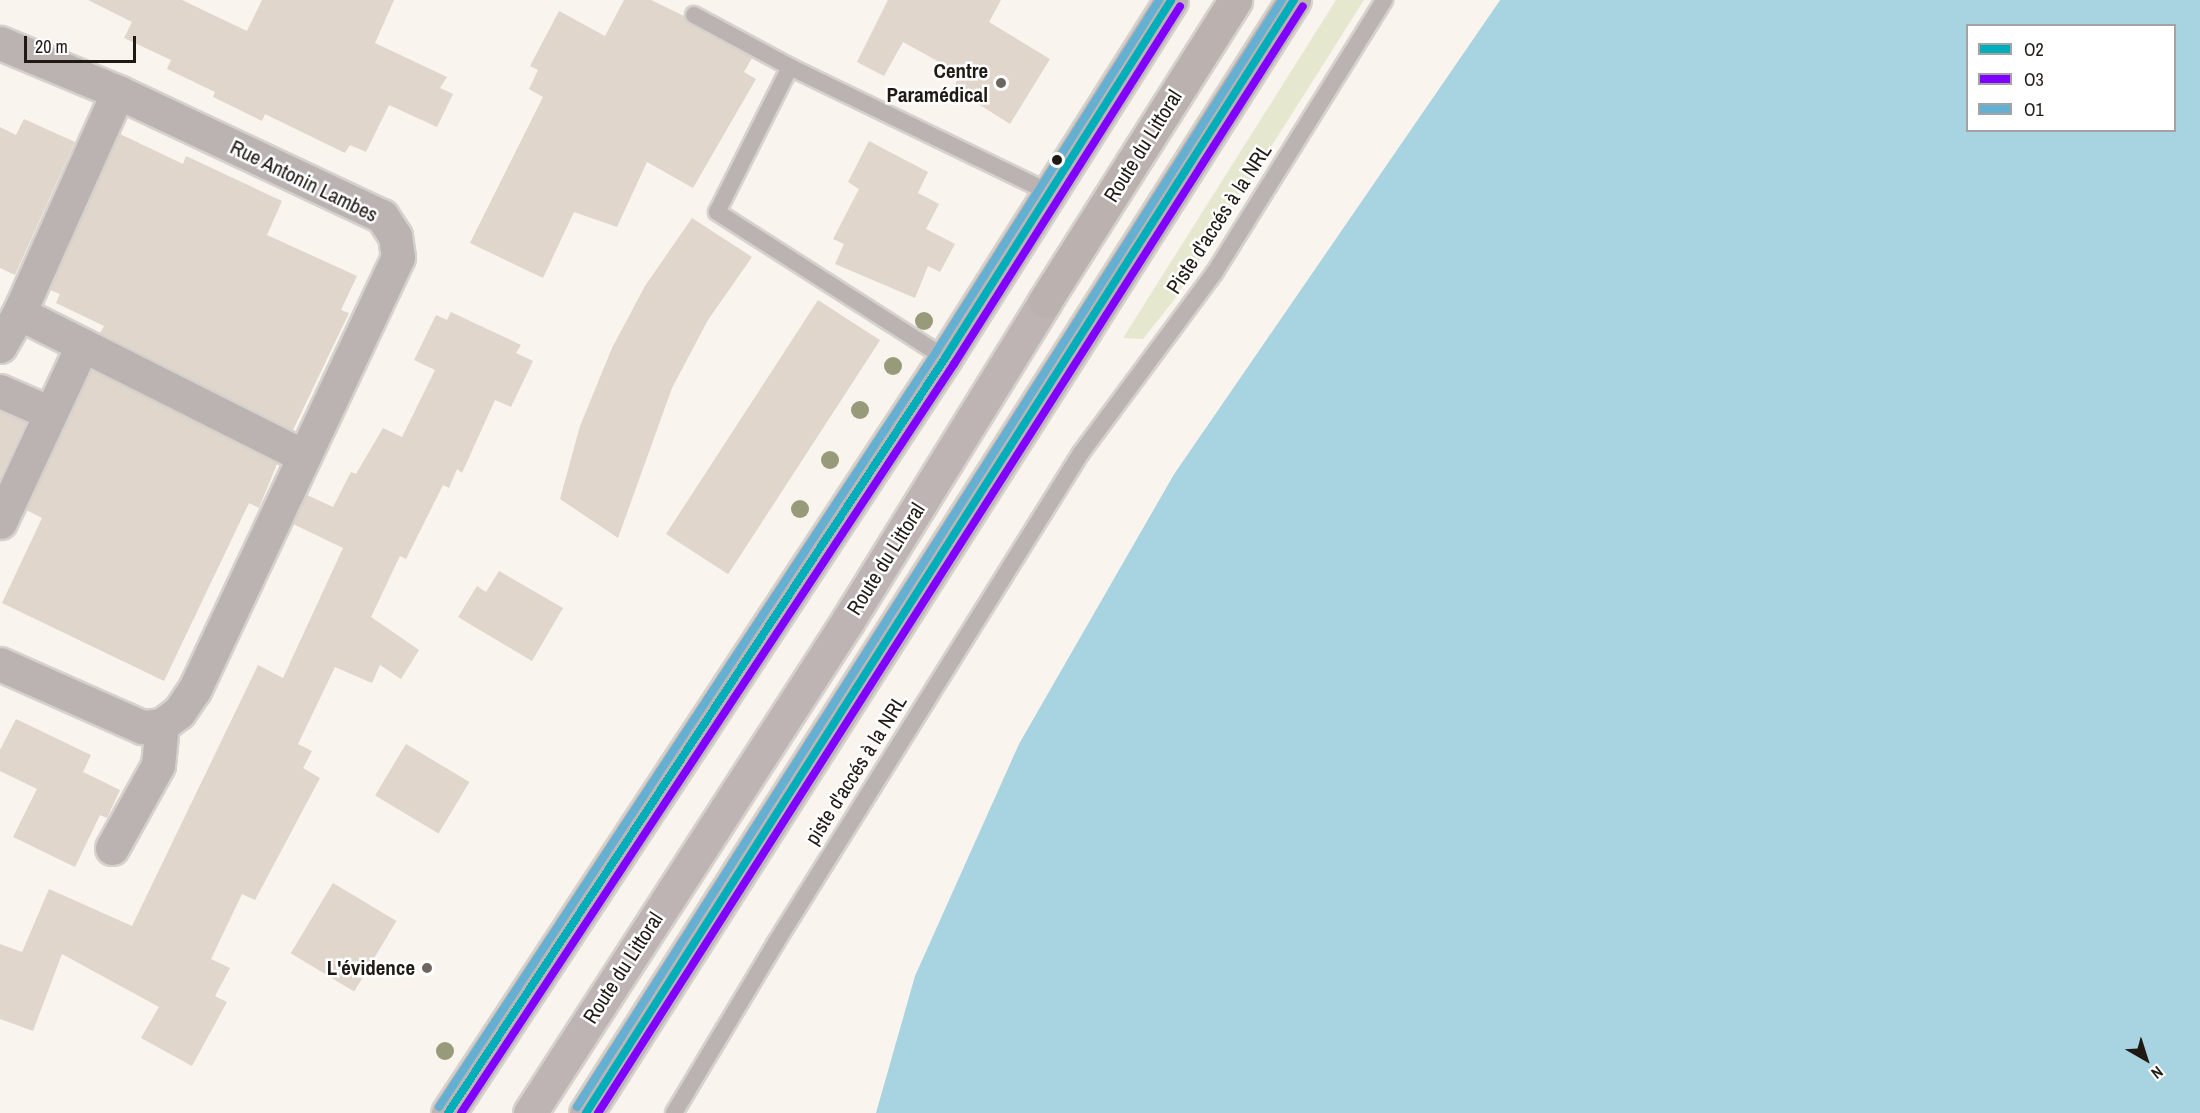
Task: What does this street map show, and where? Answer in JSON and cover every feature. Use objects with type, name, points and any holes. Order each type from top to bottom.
[{"type":"highway","name":"Route du Littoral","points":[[1045,300],[1235,0]]},
{"type":"highway","name":"Route du Littoral","points":[[1085,329],[1294,0]]},
{"type":"main road","points":[[448,1113],[945,358],[1051,194],[1171,0]]},
{"type":"main road","name":"Route du Littoral","points":[[530,1113],[847,622],[1045,300]]},
{"type":"main road","name":"Route du Littoral","points":[[586,1113],[1085,329]]},
{"type":"street","name":"Rue Antonin Lambes","points":[[0,43],[118,92],[382,216],[395,236],[398,257],[194,690],[179,712],[162,725]]},
{"type":"street","points":[[0,346],[19,313],[118,92]]},
{"type":"street","points":[[19,313],[303,456]]},
{"type":"street","points":[[0,522],[82,346]]},
{"type":"street","points":[[0,392],[50,413]]},
{"type":"street","points":[[0,664],[122,721],[142,727],[162,725],[158,765],[112,848]]},
{"type":"lane","name":"Piste d'accés à la NRL","points":[[1081,453],[1215,272],[1384,0]]},
{"type":"lane","points":[[694,15],[790,67],[1051,194]]},
{"type":"lane","points":[[790,67],[717,212],[945,358]]},
{"type":"lane","name":"piste d'accés à la NRL","points":[[674,1113],[781,934],[1081,453]]},
{"type":"green space","points":[[1336,0],[1364,0],[1174,300],[1143,339],[1123,338]]},
{"type":"water","points":[[1500,0],[2200,0],[2200,1113],[876,1113],[915,976],[1019,744],[1174,474]]},
{"type":"pier","points":[[1496,0],[1500,0],[1174,474],[1005,767],[1172,472]]},
{"type":"building","points":[[88,0],[182,0],[247,31],[262,0],[394,0],[375,43],[447,77],[440,88],[453,94],[437,127],[389,105],[366,152],[350,145],[345,153],[265,114],[262,121],[213,97],[215,92],[167,69],[171,60],[124,38],[132,22]]},
{"type":"building","points":[[624,0],[651,0],[684,16],[689,24],[752,58],[744,72],[756,79],[693,188],[647,162],[617,227],[574,212],[543,278],[470,243],[543,97],[529,89],[538,70],[530,66],[559,11],[605,36]]},
{"type":"building","points":[[888,0],[1001,0],[989,22],[1050,59],[1010,124],[953,88],[961,74],[903,42],[884,76],[857,62]]},
{"type":"building","points":[[24,119],[75,142],[15,275],[0,268],[0,127],[16,135]]},
{"type":"building","points":[[120,134],[183,164],[186,156],[282,201],[267,235],[357,276],[341,310],[349,313],[293,430],[100,333],[104,326],[56,303],[60,294],[50,290]]},
{"type":"building","points":[[869,141],[928,172],[918,193],[939,204],[926,229],[955,244],[940,272],[928,266],[915,298],[835,264],[844,244],[833,239],[859,189],[848,182]]},
{"type":"building","points":[[692,218],[752,257],[708,320],[672,388],[618,538],[560,499],[580,426],[612,348],[645,286]]},
{"type":"building","points":[[818,300],[880,340],[728,574],[666,534]]},
{"type":"building","points":[[451,312],[521,345],[516,353],[533,361],[511,407],[495,400],[462,473],[457,469],[449,488],[443,485],[406,559],[400,556],[371,617],[419,650],[401,679],[380,665],[372,683],[335,667],[298,744],[312,751],[303,768],[320,778],[255,900],[242,894],[211,959],[230,968],[215,996],[227,1002],[192,1066],[141,1038],[159,1007],[62,954],[33,1031],[0,1019],[0,944],[22,952],[49,889],[132,926],[258,665],[283,678],[343,548],[293,524],[307,495],[333,507],[351,472],[356,474],[383,428],[402,437],[435,370],[414,360],[436,315],[447,320]]},
{"type":"building","points":[[91,370],[277,464],[259,508],[249,503],[164,681],[2,603],[42,518],[26,510]]},
{"type":"building","points":[[0,411],[26,423],[0,478]]},
{"type":"building","points":[[499,571],[563,608],[532,661],[458,617],[477,586],[486,592]]},
{"type":"building","points":[[16,719],[91,755],[83,772],[120,790],[107,818],[100,815],[75,867],[13,837],[37,789],[0,771],[0,750]]},
{"type":"building","points":[[406,744],[469,782],[439,834],[375,795]]},
{"type":"building","points":[[333,883],[396,921],[354,991],[291,953]]},
{"type":"transit line","name":"O1","points":[[439,1107],[936,352],[1159,0]]},
{"type":"transit line","name":"O2","points":[[448,1113],[945,358],[1171,0]]},
{"type":"transit line","name":"O1","points":[[577,1107],[1282,0]]},
{"type":"transit line","name":"O2","points":[[586,1113],[1294,0]]},
{"type":"transit line","name":"O3","points":[[461,1113],[954,364],[1180,6]]},
{"type":"transit line","name":"O3","points":[[598,1113],[1303,6]]},
{"type":"place","name":"Centre Paramédical","points":[[1001,83]]},
{"type":"place","name":"L'évidence","points":[[427,968]]}]
